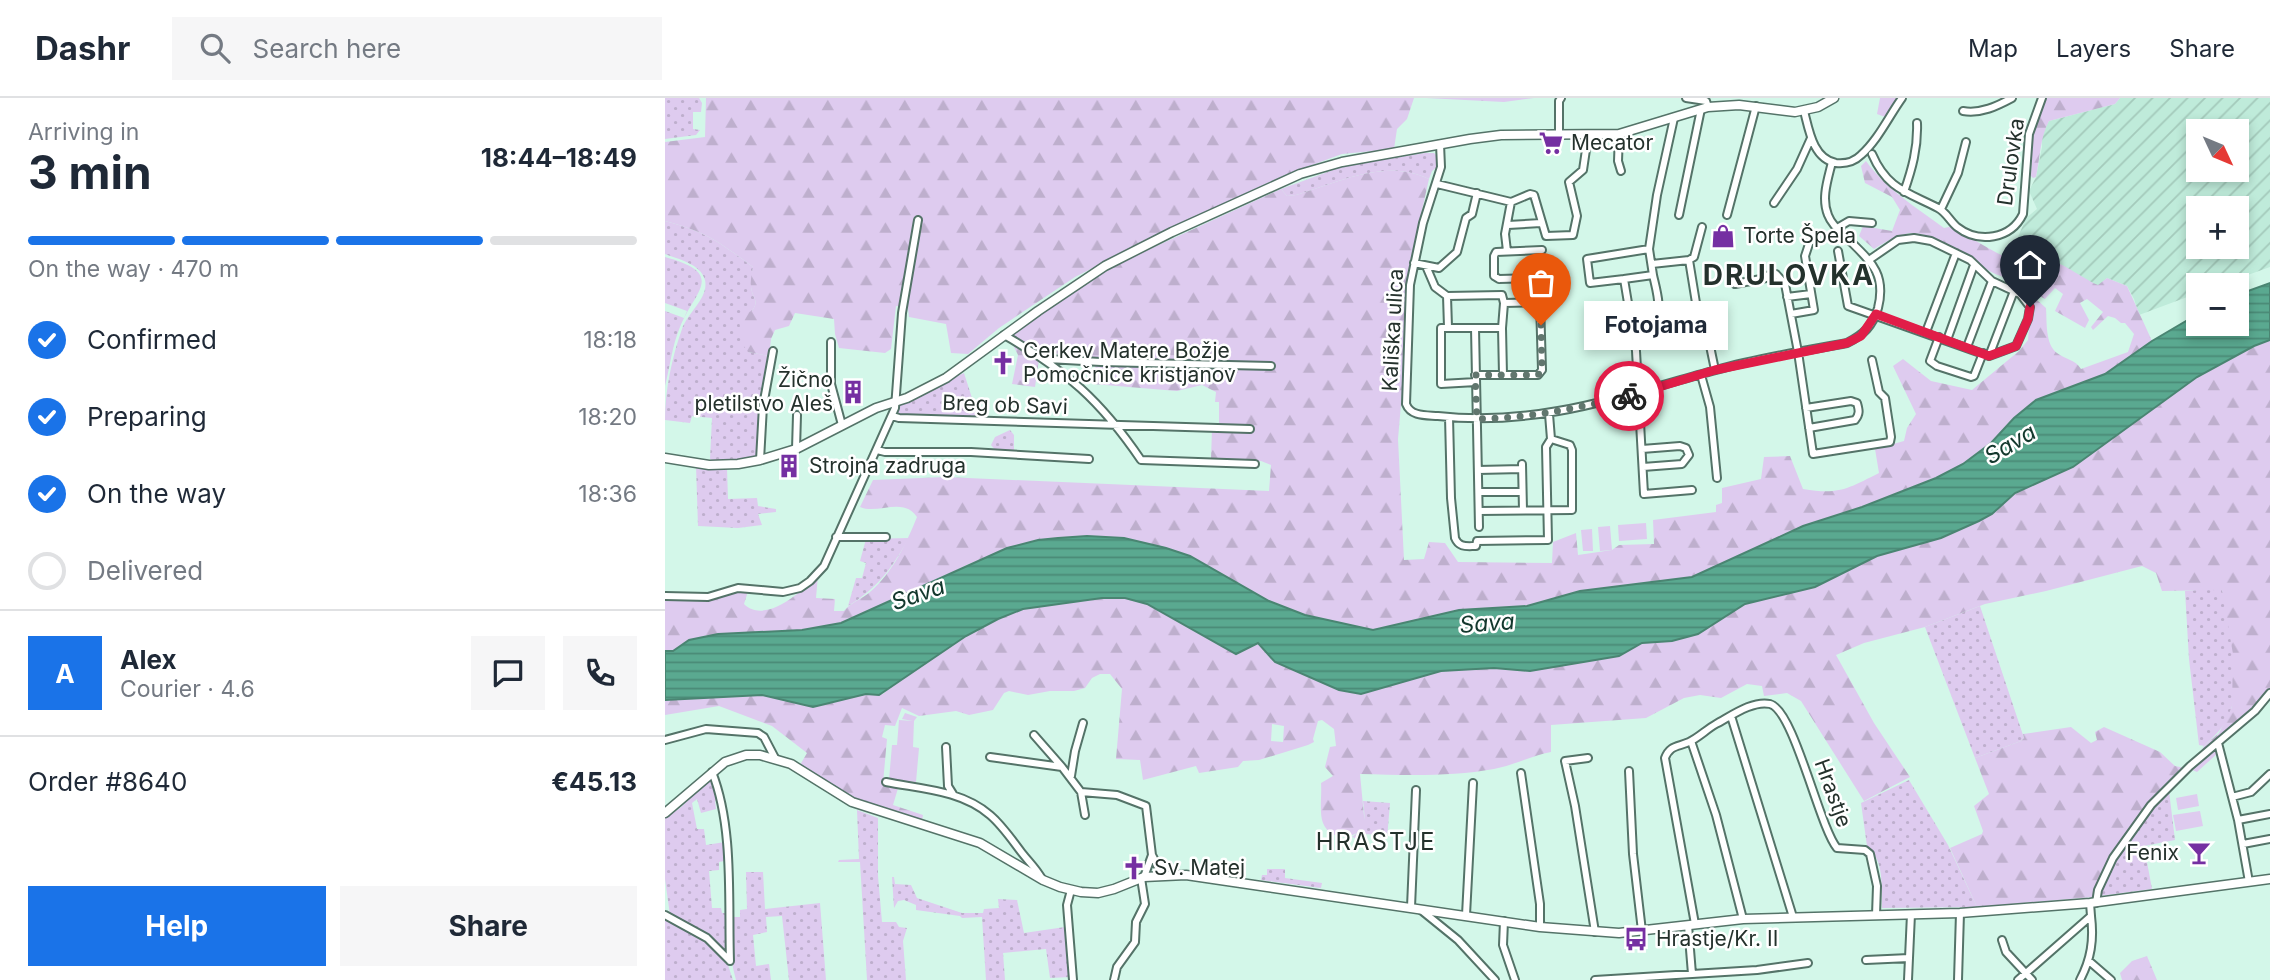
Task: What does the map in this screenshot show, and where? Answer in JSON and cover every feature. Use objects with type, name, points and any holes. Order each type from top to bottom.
[{"type":"street","points":[[1559,136],[1561,98]]},
{"type":"street","points":[[1679,215],[1706,101],[1686,98]]},
{"type":"street","points":[[1440,144],[1501,135],[1619,134],[1727,104],[1795,112],[1835,98]]},
{"type":"street","points":[[1804,111],[1817,151],[1832,162],[1843,164],[1859,157],[1902,98]]},
{"type":"street","name":"Drulovka","points":[[1963,111],[1972,113],[1986,110],[2012,98]]},
{"type":"street","name":"Drulovka","points":[[1872,154],[1883,175],[1904,192],[1941,209],[1959,229],[1979,237],[2000,236],[2019,223],[2023,214],[2029,134],[2042,98]]},
{"type":"street","points":[[1727,215],[1756,106]]},
{"type":"street","points":[[1631,324],[1653,320],[1659,310],[1649,249],[1674,118]]},
{"type":"street","points":[[1904,192],[1914,162],[1918,139],[1917,123]]},
{"type":"street","points":[[1619,134],[1618,161],[1621,171]]},
{"type":"street","points":[[1437,184],[1511,202],[1530,194],[1534,195],[1546,236],[1573,235],[1577,216],[1569,182],[1583,170],[1588,136]]},
{"type":"street","points":[[1774,203],[1797,169],[1811,138]]},
{"type":"street","points":[[1941,209],[1958,173],[1966,142]]},
{"type":"street","name":"Kališka ulica","points":[[1440,144],[1441,167],[1423,223],[1410,285],[1406,404],[1415,414],[1477,419],[1513,419],[1549,414],[1638,393],[1715,370],[1847,343],[1861,336],[1876,314]]},
{"type":"street","name":"Breg ob Savi","points":[[665,458],[709,464],[760,460],[796,449],[946,378],[1076,284],[1129,253],[1300,174],[1342,162],[1440,144]]},
{"type":"street","points":[[1832,162],[1825,205],[1829,218],[1837,229],[1869,260],[1878,273],[1882,292],[1876,314]]},
{"type":"street","points":[[1414,263],[1439,268],[1457,252],[1466,218],[1472,214],[1476,192]]},
{"type":"street","points":[[1507,250],[1506,234],[1511,202]]},
{"type":"street","points":[[665,596],[708,597],[738,588],[783,592],[800,589],[824,566],[892,416],[896,401],[902,313],[918,219]]},
{"type":"street","points":[[1837,229],[1849,221],[1872,223]]},
{"type":"street","points":[[1508,225],[1541,223]]},
{"type":"street","points":[[1652,264],[1689,260],[1694,257],[1702,227]]},
{"type":"street","points":[[1838,251],[1848,306],[1986,354],[2016,346],[2028,319],[2030,307],[2020,294],[1992,281],[1956,253],[1931,241],[1914,238],[1898,240],[1869,260]]},
{"type":"street","points":[[1791,314],[1814,310],[1805,256],[1809,244]]},
{"type":"street","points":[[1649,249],[1587,259],[1590,283],[1653,275]]},
{"type":"street","points":[[1542,250],[1496,252],[1494,276],[1499,279],[1540,278],[1557,268]]},
{"type":"street","points":[[1926,332],[1956,253]]},
{"type":"street","points":[[1689,260],[1697,309],[1704,317],[1715,370]]},
{"type":"street","points":[[1426,265],[1435,287],[1447,296],[1502,295]]},
{"type":"street","points":[[1947,340],[1974,265]]},
{"type":"street","points":[[1735,284],[1776,274],[1784,284],[1798,352],[1813,454],[1890,442],[1885,398],[1879,392],[1873,360]]},
{"type":"street","points":[[1502,328],[1441,328],[1441,384],[1503,374],[1538,375],[1542,370],[1540,278]]},
{"type":"street","points":[[1499,279],[1504,303],[1503,374]]},
{"type":"street","points":[[1624,279],[1636,351],[1644,494],[1692,491]]},
{"type":"street","points":[[1967,347],[1992,281]]},
{"type":"street","points":[[1939,337],[1930,361],[1937,366],[1974,376],[2014,291]]},
{"type":"street","points":[[1787,297],[1811,294]]},
{"type":"street","points":[[1447,296],[1448,327]]},
{"type":"street","points":[[1504,303],[1540,302]]},
{"type":"street","points":[[1475,328],[1479,527]]},
{"type":"street","name":"Breg ob Savi","points":[[1004,335],[1046,359],[1088,394],[1118,425],[1141,460],[1255,464]]},
{"type":"street","points":[[831,342],[831,384],[842,425]]},
{"type":"street","points":[[760,460],[763,406],[773,351]]},
{"type":"street","name":"Breg ob Savi","points":[[1046,359],[1271,366]]},
{"type":"street","points":[[1701,375],[1710,407],[1717,478]]},
{"type":"street","points":[[1806,408],[1851,401],[1857,403],[1859,409],[1856,420],[1809,428]]},
{"type":"street","points":[[1449,418],[1451,498],[1457,543],[1476,546],[1477,541],[1548,540],[1546,447],[1551,439],[1549,414]]},
{"type":"street","points":[[796,449],[797,415]]},
{"type":"street","name":"Breg ob Savi","points":[[892,416],[1250,429]]},
{"type":"street","points":[[1479,511],[1572,510],[1572,450],[1570,445],[1551,439]]},
{"type":"street","points":[[1642,449],[1680,446],[1686,448],[1689,455],[1682,464],[1643,467]]},
{"type":"street","points":[[877,450],[971,452],[1089,460]]},
{"type":"street","points":[[1478,470],[1522,466],[1523,510]]},
{"type":"street","points":[[1479,492],[1522,492]]},
{"type":"street","points":[[837,537],[886,537]]},
{"type":"street","points":[[2080,980],[2089,961],[2093,903],[2113,858],[2151,805],[2190,766],[2255,711],[2270,693]]},
{"type":"street","name":"Hrastje","points":[[1692,974],[1692,925],[1665,758],[1673,746],[1691,741],[1703,731],[1756,704],[1772,704],[1778,710],[1799,751],[1830,839],[1837,848],[1865,850],[1870,854],[1877,886],[1876,915]]},
{"type":"street","points":[[1731,716],[1793,917]]},
{"type":"street","points":[[1071,776],[1083,723]]},
{"type":"street","points":[[665,740],[706,729],[758,733],[764,737],[775,758]]},
{"type":"street","points":[[1034,735],[1071,776],[1075,787],[1081,792],[1117,795],[1146,806],[1152,855],[1162,874]]},
{"type":"street","points":[[1691,741],[1716,815],[1743,919]]},
{"type":"street","points":[[2218,743],[2238,820],[2249,882]]},
{"type":"street","points":[[946,747],[948,786],[953,794]]},
{"type":"street","points":[[665,813],[725,762],[746,755],[775,758],[791,764],[852,802],[893,817],[966,837],[994,850],[1043,880],[1071,890],[1090,893],[1106,891],[1143,877],[1162,874],[1251,883],[1540,927],[1595,932],[1642,931],[1743,919],[1960,913],[2093,903],[2270,879]]},
{"type":"street","points":[[990,757],[1062,767]]},
{"type":"street","points":[[1588,758],[1565,761],[1595,932]]},
{"type":"street","points":[[1629,771],[1633,854],[1642,931]]},
{"type":"street","points":[[665,915],[707,938],[730,961],[723,808],[712,772]]},
{"type":"street","points":[[1521,773],[1540,904],[1540,927]]},
{"type":"street","points":[[2232,797],[2252,792],[2270,774]]},
{"type":"street","points":[[886,782],[953,794],[990,815],[1043,880]]},
{"type":"street","points":[[1466,915],[1473,783]]},
{"type":"street","points":[[1415,908],[1416,790]]},
{"type":"street","points":[[1081,792],[1085,815]]},
{"type":"street","points":[[2238,820],[2270,814]]},
{"type":"street","points":[[2243,844],[2270,839]]},
{"type":"street","points":[[1114,980],[1117,967],[1135,942],[1136,922],[1145,904],[1143,877],[1152,855]]},
{"type":"street","points":[[1071,890],[1067,905],[1073,980]]},
{"type":"street","points":[[1415,908],[1458,940],[1495,980]]},
{"type":"street","points":[[1958,980],[1960,913]]},
{"type":"street","points":[[1908,980],[1911,914]]},
{"type":"street","points":[[2018,980],[2091,916]]},
{"type":"street","points":[[1504,921],[1503,945],[1516,979]]},
{"type":"street","points":[[2002,940],[2006,952],[2032,980]]},
{"type":"street","points":[[1866,960],[1909,958]]},
{"type":"street","points":[[2089,961],[2111,980]]},
{"type":"street","points":[[1595,980],[1757,970],[1808,963]]},
{"type":"shaded area","points":[[2120,98],[2270,98],[2270,267],[2249,275],[2186,273],[2186,297],[2139,315],[2127,286],[2107,278],[2098,286],[2057,262],[2026,264],[2009,259],[2026,218],[2037,209],[2029,191],[2036,177],[2042,133],[2049,121],[2115,104]]},
{"type":"green space","points":[[665,98],[699,98],[702,103],[701,112],[693,112],[693,129],[700,130],[696,135],[665,139]]},
{"type":"green space","points":[[706,98],[1414,98],[1407,119],[1397,129],[1394,149],[1342,154],[1285,175],[1175,226],[1075,277],[999,328],[968,354],[951,353],[946,324],[909,317],[908,308],[896,306],[891,349],[885,353],[839,348],[834,319],[795,313],[789,326],[775,330],[769,356],[748,352],[741,342],[739,314],[752,311],[755,304],[751,285],[753,267],[712,239],[692,229],[665,221],[665,142],[705,137]]},
{"type":"green space","points":[[1426,98],[1534,98],[1504,102]]},
{"type":"green space","points":[[1880,98],[1898,98],[1885,117],[1877,114]]},
{"type":"green space","points":[[2045,98],[2120,98],[2115,104],[2049,121],[2042,141],[2036,177],[2033,178],[2033,134]]},
{"type":"green space","points":[[1434,153],[1438,157],[1437,167],[1429,179],[1412,173],[1379,171],[1296,195],[1287,196],[1281,189],[1344,166]]},
{"type":"green space","points":[[1866,161],[1892,189],[1944,228],[1954,226],[1989,249],[2020,263],[2054,262],[2098,285],[2107,278],[2127,286],[2152,341],[2105,374],[2036,400],[2014,418],[1991,443],[1963,464],[1936,478],[1862,507],[1803,526],[1692,577],[1580,591],[1527,606],[1459,610],[1373,630],[1305,615],[1269,601],[1190,556],[1166,548],[1124,538],[1058,538],[971,563],[883,606],[841,623],[802,630],[718,634],[689,640],[673,651],[665,651],[665,598],[694,599],[745,590],[748,591],[744,604],[762,611],[794,597],[818,575],[816,598],[835,599],[834,611],[844,611],[870,592],[892,567],[917,517],[905,508],[860,507],[873,480],[945,477],[1269,491],[1271,465],[1261,461],[1211,459],[1212,429],[1219,429],[1219,402],[1215,402],[1216,392],[1202,385],[1177,391],[1093,384],[1096,358],[1040,352],[1035,387],[1012,384],[1018,355],[1009,337],[1081,286],[1126,260],[1281,189],[1287,196],[1296,195],[1379,171],[1412,173],[1429,179],[1410,263],[1407,293],[1398,439],[1404,560],[1424,559],[1429,542],[1445,543],[1458,562],[1552,563],[1553,542],[1576,533],[1578,555],[1612,550],[1619,545],[1654,544],[1653,520],[1716,512],[1716,505],[1722,503],[1722,488],[1761,479],[1764,457],[1790,456],[1803,489],[1834,491],[1850,487],[1879,473],[1875,449],[1904,441],[1907,428],[1916,414],[1893,366],[1903,359],[1931,381],[1972,390],[2019,351],[2028,340],[2031,301],[2037,300],[2046,308],[2047,332],[2053,349],[2081,369],[2128,352],[2134,334],[2125,323],[2108,316],[2093,330],[2091,327],[2103,312],[2087,299],[2080,303],[2089,320],[2085,328],[2055,311],[2063,294],[2055,288],[2045,299],[2027,289],[2024,282],[1992,272],[1934,238],[1914,233],[1903,234],[1874,249],[1859,236],[1863,226],[1892,231],[1900,210],[1892,197],[1865,183],[1861,166]]},
{"type":"green space","points":[[665,221],[692,229],[712,239],[753,267],[751,287],[755,304],[748,352],[769,356],[756,457],[716,462],[710,459],[712,418],[692,416],[690,423],[665,420],[668,385],[678,340],[685,323],[704,293],[705,280],[699,270],[665,254]]},
{"type":"green space","points":[[665,257],[696,270],[701,277],[701,284],[677,334],[665,386],[665,311],[684,318],[687,311],[665,303]]},
{"type":"green space","points":[[2270,340],[2270,690],[2264,699],[2219,741],[2218,753],[2197,772],[2190,769],[2204,746],[2219,733],[2232,707],[2233,654],[2222,590],[2162,591],[2156,573],[2142,566],[1985,604],[1925,627],[1864,643],[1836,655],[1874,723],[1910,777],[1864,801],[1801,701],[1787,693],[1764,696],[1762,686],[1747,684],[1721,698],[1700,695],[1684,698],[1646,718],[1551,725],[1551,752],[1494,769],[1444,774],[1360,774],[1365,826],[1361,831],[1349,836],[1331,833],[1322,819],[1321,783],[1333,776],[1325,767],[1330,747],[1336,746],[1334,729],[1322,720],[1318,721],[1314,742],[1308,745],[1259,760],[1243,761],[1238,767],[1199,773],[1196,766],[1143,780],[1140,760],[1116,759],[1122,689],[1110,674],[1100,674],[1092,678],[1085,688],[1074,691],[1028,695],[1009,691],[1004,693],[993,710],[969,715],[956,711],[919,716],[902,708],[895,726],[885,725],[882,737],[887,739],[883,783],[899,785],[893,805],[923,815],[922,820],[867,805],[800,765],[807,753],[772,726],[719,706],[665,715],[665,700],[762,695],[813,707],[866,694],[883,694],[898,680],[966,636],[998,619],[1023,609],[1102,598],[1125,598],[1147,604],[1236,654],[1258,643],[1275,662],[1339,690],[1361,694],[1441,671],[1494,668],[1530,671],[1619,656],[1641,643],[1672,641],[1698,634],[1745,604],[1815,587],[1877,556],[1941,538],[1979,521],[1992,514],[2015,493],[2073,467],[2197,377]],"holes":[[[1272,724],[1284,726],[1283,742],[1271,741]]]},
{"type":"green space","points":[[964,373],[979,420],[902,417],[896,414],[896,408],[902,402]]},
{"type":"green space","points":[[1010,430],[1014,435],[1014,453],[997,452],[991,445],[995,437]]},
{"type":"green space","points":[[696,466],[727,468],[728,499],[757,498],[758,506],[776,509],[776,512],[758,514],[762,525],[738,528],[698,526]]},
{"type":"green space","points":[[1646,523],[1647,539],[1619,541],[1618,525]]},
{"type":"green space","points":[[1610,526],[1612,550],[1600,551],[1598,527]]},
{"type":"green space","points":[[1592,529],[1593,551],[1583,551],[1581,530]]},
{"type":"green space","points":[[909,538],[883,576],[868,592],[848,606],[856,578],[862,578],[866,563],[860,561],[866,539]]},
{"type":"green space","points":[[2221,588],[2231,628],[2234,695],[2225,723],[2204,746],[2199,745],[2189,659],[2185,591]]},
{"type":"green space","points":[[1980,606],[2024,738],[1975,758],[1925,627]]},
{"type":"green space","points":[[905,713],[917,717],[914,721],[913,747],[919,748],[916,782],[889,780],[892,745],[897,745],[899,720],[913,721],[902,719]]},
{"type":"green space","points":[[2071,727],[2091,743],[2097,740],[2095,732],[2104,727],[2160,752],[2175,766],[2185,768],[2112,857],[2093,897],[1977,907],[1950,848],[1982,834],[1983,831],[1974,806],[1989,794],[1975,758],[2021,741],[2023,734]]},
{"type":"green space","points":[[711,779],[719,799],[715,801],[716,809],[701,813],[697,799],[692,803],[697,829],[704,829],[706,845],[725,842],[724,861],[719,862],[719,870],[709,871],[712,908],[721,908],[722,913],[726,913],[728,956],[670,915],[665,879],[665,818]]},
{"type":"green space","points":[[1909,780],[1948,845],[1977,907],[1882,908],[1879,866],[1867,846],[1861,803]]},
{"type":"green space","points":[[2169,791],[2175,840],[2144,846],[2152,889],[2099,896],[2117,856]]},
{"type":"green space","points":[[2197,794],[2199,806],[2178,810],[2176,798]]},
{"type":"green space","points":[[1363,801],[1390,803],[1387,839],[1381,839],[1379,835],[1365,834],[1364,841],[1352,837],[1363,825]]},
{"type":"green space","points":[[857,810],[878,818],[878,876],[882,922],[896,922],[899,927],[907,928],[903,941],[906,980],[867,980],[860,862],[838,862],[859,859]]},
{"type":"green space","points":[[2200,811],[2203,826],[2176,831],[2173,815]]},
{"type":"green space","points":[[1267,869],[1285,869],[1285,878],[1322,883],[1321,888],[1261,880],[1262,875],[1267,875]]},
{"type":"green space","points":[[746,872],[763,872],[765,909],[820,903],[826,980],[789,980],[782,916],[766,917],[767,932],[753,935],[756,966],[769,964],[771,980],[736,980],[730,917],[740,917],[740,910],[747,909]]},
{"type":"green space","points":[[892,877],[895,884],[911,885],[917,898],[962,913],[983,913],[984,909],[999,908],[998,899],[1017,900],[1024,933],[1065,927],[1070,977],[1050,978],[1046,949],[1003,953],[1005,980],[986,980],[982,917],[962,918],[916,910],[916,905],[904,900],[898,901],[894,908]]},
{"type":"green space","points":[[665,916],[699,935],[726,959],[733,980],[665,980]]},
{"type":"green space","points":[[2147,956],[2157,980],[2122,980],[2120,973],[2132,961]]},
{"type":"water","name":"Sava","points":[[2270,283],[2270,340],[2197,377],[2073,467],[2015,493],[1992,514],[1941,538],[1877,556],[1815,587],[1745,604],[1698,634],[1672,641],[1642,643],[1619,656],[1530,671],[1494,668],[1441,671],[1361,694],[1339,690],[1275,662],[1258,643],[1236,654],[1147,604],[1125,598],[1102,598],[1023,609],[998,619],[966,636],[879,695],[866,694],[813,707],[762,695],[665,700],[665,651],[673,651],[689,640],[718,634],[802,630],[841,623],[1007,548],[1038,540],[1087,536],[1124,538],[1166,548],[1190,556],[1269,601],[1305,615],[1373,630],[1459,610],[1527,606],[1580,591],[1692,577],[1803,526],[1862,507],[1936,478],[1963,464],[1991,443],[2014,418],[2036,400],[2105,374],[2186,321],[2186,336],[2249,336],[2249,291]]},
{"type":"way so far","points":[[1541,325],[1542,370],[1538,375],[1475,375],[1477,419],[1513,419],[1549,414],[1629,396]]},
{"type":"place","name":"Mecator","points":[[1551,143]]},
{"type":"place","name":"Torte Špela","points":[[1723,236]]},
{"type":"place","name":"Fotojama","points":[[1541,325]]},
{"type":"place","name":"Cerkev Matere Božje Pomočnice kristjanov","points":[[1003,363]]},
{"type":"place","name":"Žično pletilstvo Aleš","points":[[853,392]]},
{"type":"place","name":"Strojna zadruga","points":[[789,466]]},
{"type":"place","name":"Fenix","points":[[2199,853]]},
{"type":"place","name":"Sv. Matej","points":[[1134,868]]},
{"type":"place","name":"Hrastje/Kr. II","points":[[1636,939]]},
{"type":"district","name":"DRULOVKA","points":[[1789,275]]},
{"type":"district","name":"HRASTJE","points":[[1376,842]]},
{"type":"route","points":[[1629,396],[1715,370],[1847,343],[1861,336],[1876,314],[1989,356],[1994,355],[2016,346],[2028,319],[2030,307]]}]
